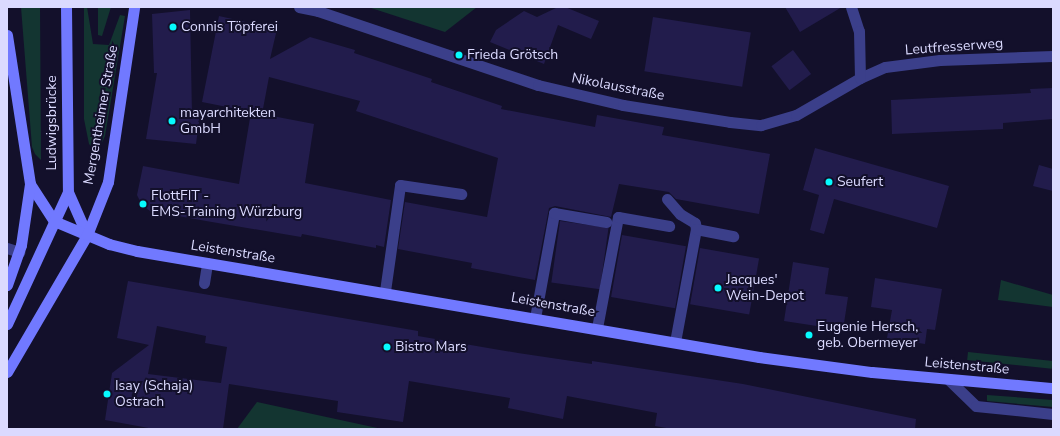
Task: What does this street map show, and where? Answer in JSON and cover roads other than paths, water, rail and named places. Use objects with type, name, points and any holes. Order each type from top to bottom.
[{"type":"main road","name":"Ludwigsbrücke","points":[[66,7],[68,192],[87,235]]},
{"type":"main road","name":"Mergentheimer Straße","points":[[7,372],[87,235],[108,182],[134,7]]},
{"type":"main road","points":[[7,35],[30,184],[19,252],[7,285]]},
{"type":"main road","points":[[30,184],[54,221]]},
{"type":"main road","name":"Mergentheimer Straße","points":[[7,324],[68,192]]},
{"type":"main road","name":"Leistenstraße","points":[[54,221],[87,235],[137,251],[385,291],[759,357],[949,380],[1053,388]]},
{"type":"street","name":"Nikolausstraße","points":[[299,7],[318,11],[538,85],[623,105],[730,122],[761,124],[796,115],[860,78]]},
{"type":"street","points":[[851,7],[859,31],[860,78]]},
{"type":"street","name":"Leutfresserweg","points":[[860,78],[885,67],[940,60],[1053,56]]},
{"type":"street","points":[[385,291],[400,186],[461,194]]},
{"type":"street","points":[[667,199],[680,214],[695,223],[696,229],[675,342]]},
{"type":"street","points":[[535,318],[554,213],[606,222]]},
{"type":"street","points":[[597,328],[618,217],[669,226]]},
{"type":"street","points":[[696,229],[733,236]]},
{"type":"street","points":[[7,248],[19,252]]},
{"type":"street","points":[[204,283],[207,263]]},
{"type":"street","points":[[949,380],[976,406],[1053,414]]},
{"type":"place","name":"Connis Töpferei","points":[[173,27]]},
{"type":"place","name":"Frieda Grötsch","points":[[459,55]]},
{"type":"place","name":"mayarchitekten GmbH","points":[[172,121]]},
{"type":"place","name":"Seufert","points":[[829,182]]},
{"type":"place","name":"FlottFIT - EMS-Training Würzburg","points":[[143,204]]},
{"type":"place","name":"Jacques' Wein-Depot","points":[[718,288]]},
{"type":"place","name":"Eugenie Hersch, geb. Obermeyer","points":[[809,335]]},
{"type":"place","name":"Bistro Mars","points":[[387,347]]},
{"type":"place","name":"Isay (Schaja) Ostrach","points":[[107,394]]}]
